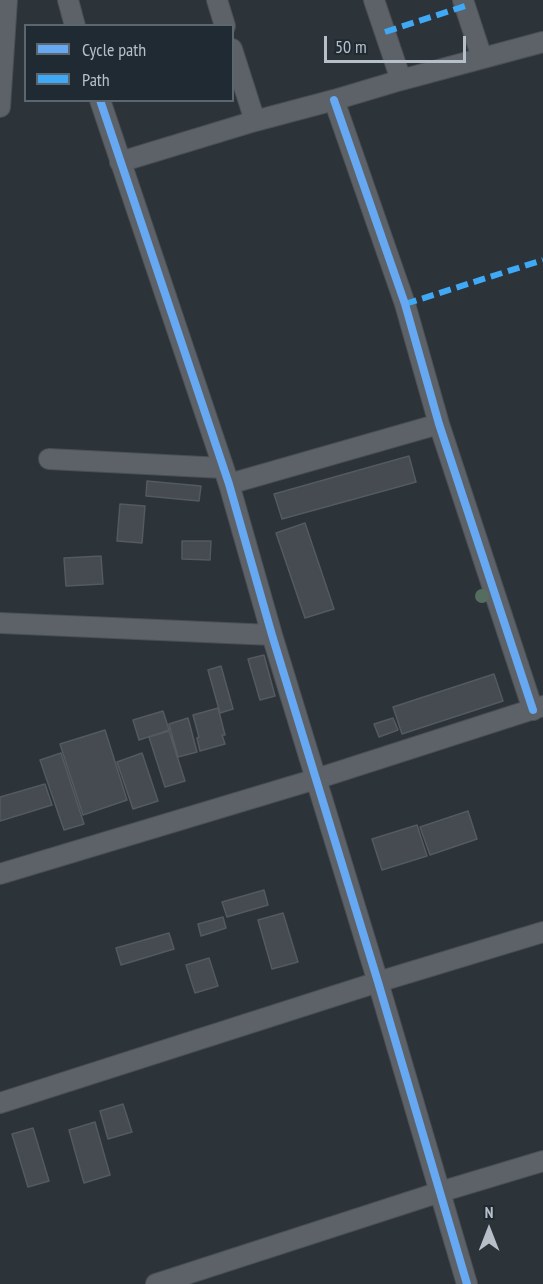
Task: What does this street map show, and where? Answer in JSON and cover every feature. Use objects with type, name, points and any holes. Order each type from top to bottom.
[{"type":"street","points":[[0,107],[8,0]]},
{"type":"street","points":[[68,0],[74,24]]},
{"type":"street","points":[[217,0],[224,24]]},
{"type":"street","points":[[374,0],[401,80]]},
{"type":"street","points":[[463,0],[482,58]]},
{"type":"street","points":[[120,162],[255,121],[543,42]]},
{"type":"street","points":[[234,55],[255,121]]},
{"type":"street","points":[[0,874],[316,779],[538,708],[439,424],[405,304],[334,100]]},
{"type":"street","points":[[101,102],[226,476],[467,1284]]},
{"type":"street","points":[[50,459],[226,476],[439,424]]},
{"type":"street","points":[[0,623],[272,635]]},
{"type":"street","points":[[0,1103],[378,982],[543,932]]},
{"type":"street","points":[[156,1284],[543,1161]]},
{"type":"building","points":[[409,456],[416,482],[282,519],[274,494]]},
{"type":"building","points":[[147,481],[201,486],[199,501],[146,496]]},
{"type":"building","points":[[120,504],[145,506],[142,543],[117,541]]},
{"type":"building","points":[[305,523],[334,609],[305,618],[276,533]]},
{"type":"building","points":[[182,541],[211,541],[210,560],[182,559]]},
{"type":"building","points":[[101,556],[103,584],[66,586],[64,558]]},
{"type":"building","points":[[264,655],[275,696],[260,700],[248,659]]},
{"type":"building","points":[[221,666],[233,709],[220,713],[208,670]]},
{"type":"building","points":[[494,674],[503,701],[402,734],[393,707]]},
{"type":"building","points":[[218,708],[225,744],[200,751],[193,715]]},
{"type":"building","points":[[163,711],[169,730],[139,740],[133,720]]},
{"type":"building","points":[[188,718],[197,752],[178,757],[169,724]]},
{"type":"building","points":[[393,718],[398,730],[379,737],[374,724]]},
{"type":"building","points":[[105,730],[127,800],[83,815],[60,744]]},
{"type":"building","points":[[169,731],[185,781],[165,787],[149,737]]},
{"type":"building","points":[[61,753],[84,824],[64,830],[40,760]]},
{"type":"building","points":[[142,753],[158,801],[133,809],[117,762]]},
{"type":"building","points":[[45,784],[52,805],[0,821],[0,797]]},
{"type":"building","points":[[468,811],[477,839],[430,855],[420,827]]},
{"type":"building","points":[[417,825],[427,856],[382,870],[372,839]]},
{"type":"building","points":[[264,890],[268,905],[227,917],[222,902]]},
{"type":"building","points":[[283,913],[298,962],[272,969],[258,920]]},
{"type":"building","points":[[223,917],[226,928],[201,936],[198,924]]},
{"type":"building","points":[[169,933],[174,949],[121,965],[116,948]]},
{"type":"building","points":[[209,958],[218,986],[195,993],[186,965]]},
{"type":"building","points":[[123,1104],[132,1132],[108,1139],[100,1111]]},
{"type":"building","points":[[95,1122],[110,1175],[84,1183],[69,1130]]},
{"type":"building","points":[[33,1128],[49,1181],[28,1187],[12,1134]]},
{"type":"marked path","points":[[385,32],[465,6]]},
{"type":"marked path","points":[[405,304],[543,260]]},
{"type":"cycle path","points":[[334,100],[405,304],[439,424],[533,710]]},
{"type":"cycle path","points":[[101,102],[229,484],[272,635],[467,1284]]}]
